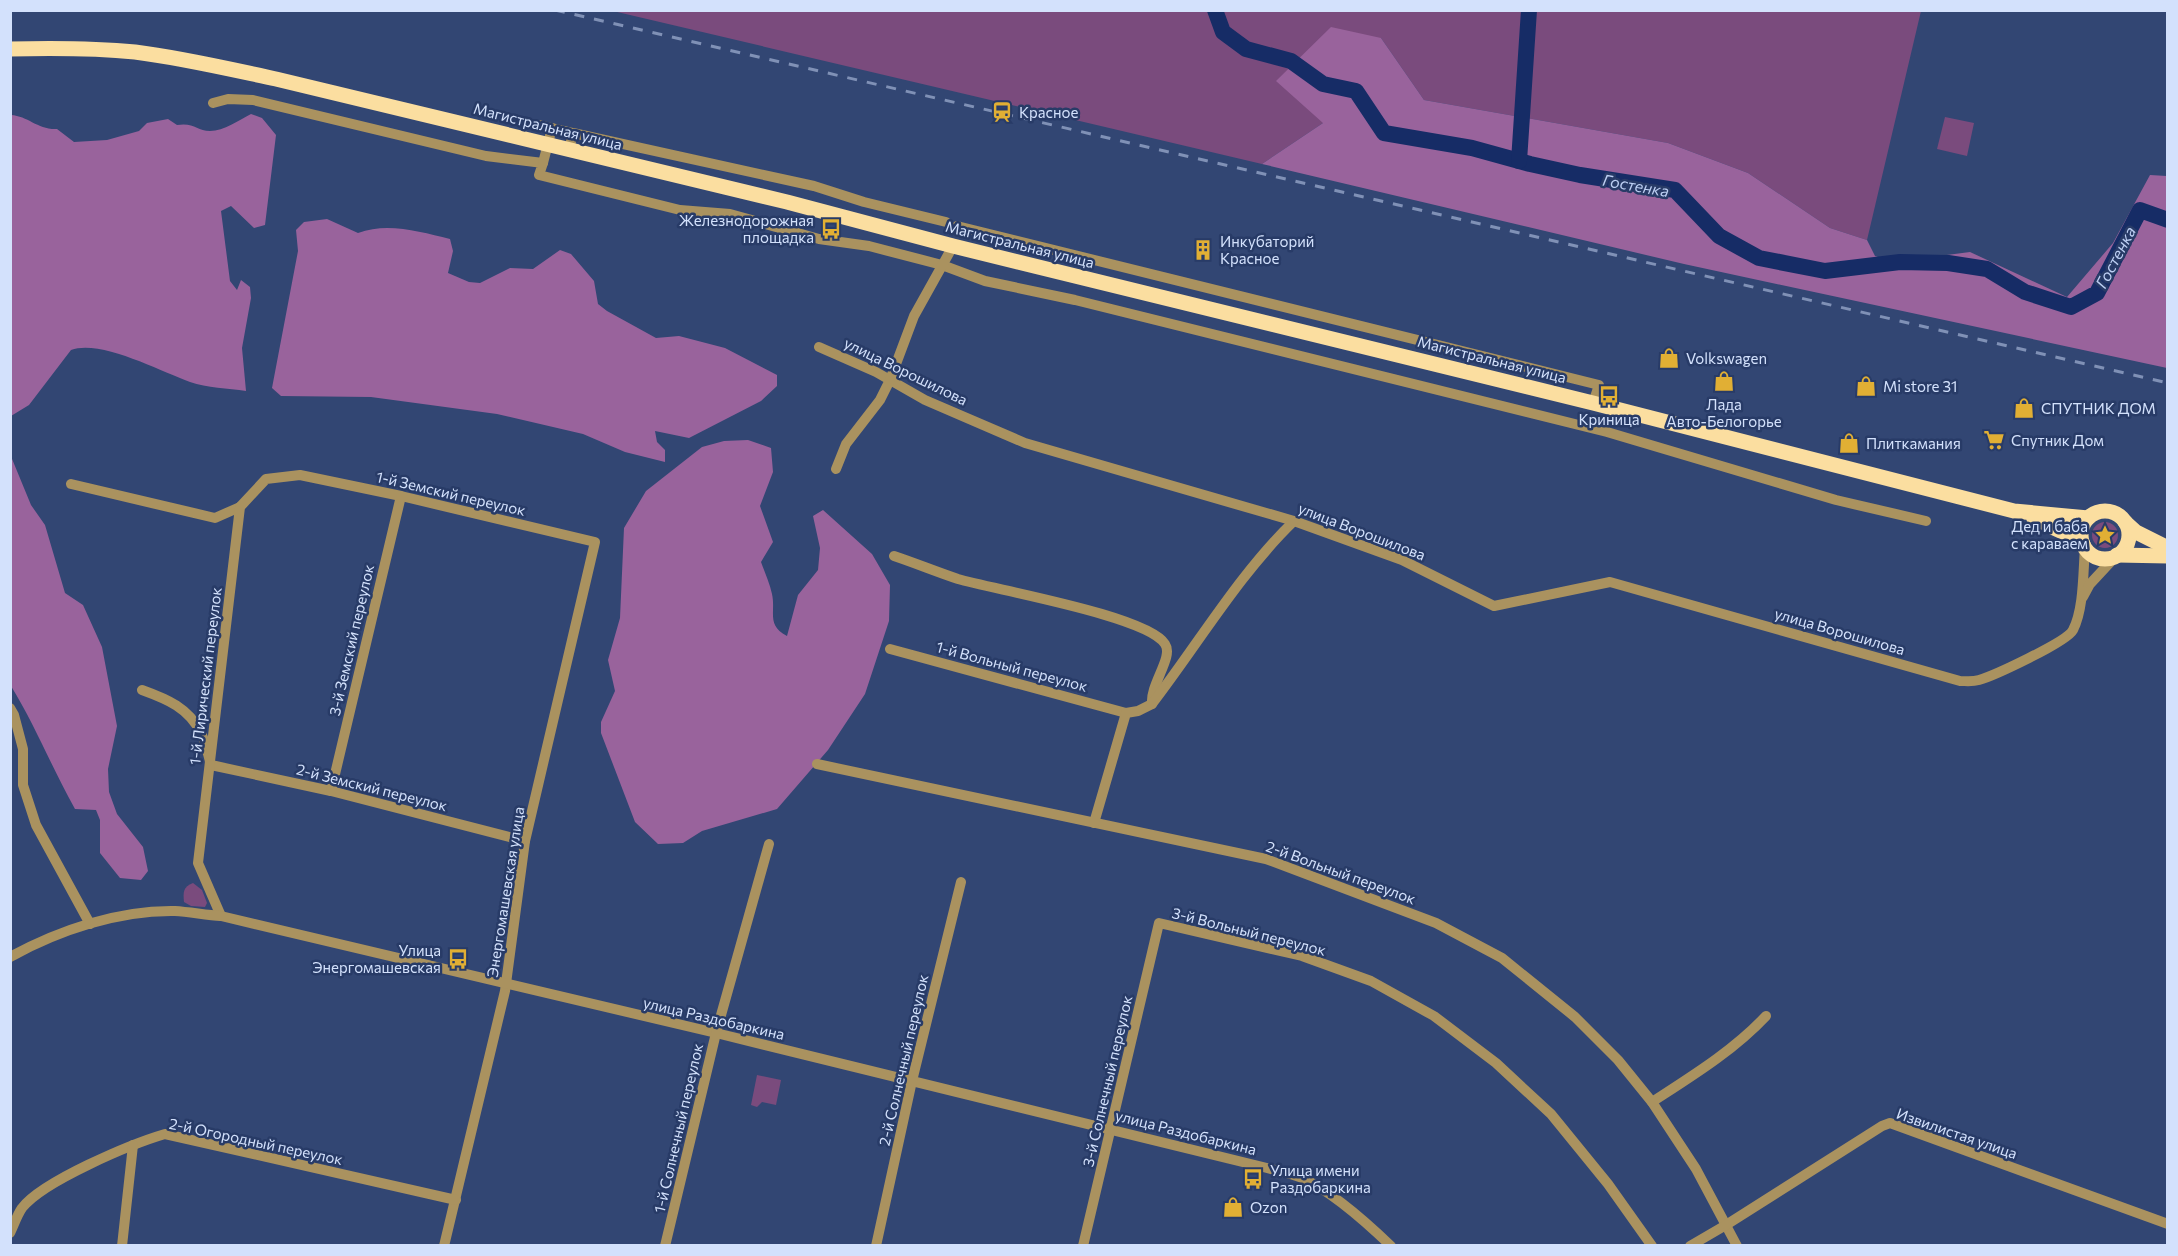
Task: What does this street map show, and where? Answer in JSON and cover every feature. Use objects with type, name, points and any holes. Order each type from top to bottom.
[{"type":"main road","name":"Магистральная улица","points":[[10,49],[67,48],[112,51],[201,63],[276,79],[787,202],[953,246],[1593,403],[2014,511],[2058,529],[2099,558],[2116,555],[2168,556]]},
{"type":"main road","name":"Магистральная улица","points":[[2014,511],[2088,518],[2101,511],[2110,512],[2119,516],[2136,532],[2168,548]]},
{"type":"main road","points":[[2084,546],[2082,530],[2088,518]]},
{"type":"main road","points":[[2116,555],[2124,548],[2128,538],[2128,528],[2125,522]]},
{"type":"street","points":[[213,103],[228,99],[253,100],[486,156],[543,163]]},
{"type":"street","points":[[538,125],[814,186],[864,202],[946,222]]},
{"type":"street","points":[[552,128],[539,175],[680,210],[730,214],[819,239],[869,246],[942,265],[985,280],[1075,300],[1600,430],[1836,500],[1926,521]]},
{"type":"street","points":[[569,150],[573,133]]},
{"type":"street","points":[[957,226],[1599,385],[1593,403]]},
{"type":"street","points":[[836,469],[846,444],[880,400],[891,380],[914,316],[953,246]]},
{"type":"street","name":"улица Ворошилова","points":[[819,347],[891,380],[925,400],[1025,443],[1294,521],[1402,560],[1494,606],[1610,582],[1966,681],[1977,681],[2063,640],[2073,630],[2081,600]]},
{"type":"street","name":"1-й Земский переулок","points":[[240,507],[266,479],[300,475],[401,496],[595,542]]},
{"type":"street","points":[[71,484],[215,518],[240,507]]},
{"type":"street","name":"3-й Земский переулок","points":[[330,791],[401,496]]},
{"type":"street","name":"1-й Лирический переулок","points":[[221,916],[198,863],[240,507]]},
{"type":"street","points":[[1094,824],[1126,713],[1138,711],[1152,704],[1234,592],[1294,521]]},
{"type":"street","name":"Энергомашевская улица","points":[[444,1245],[506,985],[525,841],[595,542]]},
{"type":"street","points":[[2081,600],[2084,546]]},
{"type":"street","points":[[2081,600],[2091,584],[2116,555]]},
{"type":"street","points":[[894,556],[958,579],[1092,611],[1149,630],[1166,644],[1168,654],[1151,693],[1152,704]]},
{"type":"street","name":"1-й Вольный переулок","points":[[890,649],[1126,713]]},
{"type":"street","points":[[142,690],[168,699],[183,710],[201,733],[211,765]]},
{"type":"street","points":[[10,708],[23,749],[23,785],[36,825],[90,924]]},
{"type":"street","name":"2-й Вольный переулок","points":[[817,764],[1266,859],[1436,923],[1502,958],[1575,1017],[1618,1060],[1652,1102],[1696,1169],[1735,1242]]},
{"type":"street","name":"2-й Земский переулок","points":[[211,765],[330,791],[525,841]]},
{"type":"street","name":"1-й Солнечный переулок","points":[[665,1245],[716,1033],[769,844]]},
{"type":"street","name":"2-й Солнечный переулок","points":[[876,1245],[912,1080],[961,882]]},
{"type":"street","name":"улица Раздобаркина","points":[[10,957],[59,935],[90,924],[127,915],[176,911],[221,916],[1112,1128],[1302,1178],[1340,1203],[1391,1245]]},
{"type":"street","name":"3-й Солнечный переулок","points":[[1083,1245],[1158,923]]},
{"type":"street","name":"3-й Вольный переулок","points":[[1158,923],[1302,956],[1371,981],[1434,1016],[1496,1063],[1551,1114],[1608,1184],[1652,1245]]},
{"type":"street","points":[[1652,1102],[1748,1036],[1766,1016]]},
{"type":"street","name":"Извилистая улица","points":[[1690,1245],[1725,1226],[1882,1126],[1890,1124],[2168,1224]]},
{"type":"street","name":"2-й Огородный переулок","points":[[10,1233],[22,1208],[46,1189],[103,1158],[165,1134],[456,1200]]},
{"type":"street","points":[[122,1245],[133,1145]]},
{"type":"shaded area","points":[[613,11],[1921,11],[1867,240],[1830,228],[1748,173],[1668,143],[1424,100],[1381,38],[1323,123],[1262,164]]},
{"type":"shaded area","points":[[1331,27],[1381,38],[1424,100],[1668,143],[1748,173],[1830,228],[1867,240],[1875,256],[1893,262],[1970,252],[2067,297],[2113,243],[2150,175],[2167,176],[2167,368],[1684,264],[1262,164],[1323,123],[1276,81]]},
{"type":"shaded area","points":[[251,114],[262,118],[276,135],[265,225],[254,228],[231,206],[221,211],[230,281],[237,290],[241,280],[250,287],[251,298],[242,348],[246,391],[197,384],[113,352],[83,348],[71,350],[29,405],[11,416],[11,115],[50,129],[57,129],[74,142],[107,140],[139,131],[147,123],[168,119],[177,125],[215,131]]},
{"type":"shaded area","points":[[1945,117],[1974,123],[1967,156],[1937,149]]},
{"type":"shaded area","points":[[327,219],[358,233],[392,228],[450,239],[453,251],[448,273],[469,282],[480,283],[510,268],[533,269],[560,250],[571,254],[594,281],[598,304],[607,311],[656,338],[679,336],[725,348],[777,375],[777,386],[761,401],[689,438],[655,431],[657,442],[665,450],[665,462],[625,452],[583,434],[497,414],[371,397],[281,396],[272,388],[298,251],[296,230],[304,222]]},
{"type":"shaded area","points":[[748,440],[771,448],[773,472],[760,506],[773,542],[761,562],[771,590],[776,627],[787,636],[798,595],[818,570],[820,548],[813,516],[823,510],[872,554],[890,585],[889,621],[865,694],[828,750],[777,809],[702,831],[683,843],[658,844],[635,822],[601,733],[601,722],[615,691],[608,660],[620,618],[624,528],[646,491],[702,447],[724,441]]},
{"type":"shaded area","points":[[10,454],[31,505],[45,525],[65,593],[83,605],[102,647],[117,726],[108,769],[109,792],[117,814],[143,847],[148,871],[141,880],[120,878],[100,853],[100,820],[96,810],[75,809],[11,686]]},
{"type":"shaded area","points":[[2105,522],[2114,526],[2118,535],[2114,544],[2105,548],[2096,544],[2092,535],[2096,526]]},
{"type":"shaded area","points":[[193,883],[202,890],[207,903],[205,907],[191,906],[184,902],[184,890]]},
{"type":"shaded area","points":[[757,1075],[781,1080],[776,1105],[762,1102],[757,1107],[751,1105]]},
{"type":"waterway","name":"Гостенка","points":[[1215,10],[1223,32],[1246,49],[1291,61],[1323,84],[1356,91],[1384,133],[1472,148],[1580,175],[1675,190],[1719,236],[1759,258],[1825,271],[1900,262],[1948,263],[1987,269],[2025,292],[2071,307],[2097,293],[2140,210],[2168,220]]},
{"type":"waterway","points":[[1519,161],[1529,10]]},
{"type":"railway","points":[[555,10],[2168,383]]},
{"type":"place","name":"Красное","points":[[1002,112]]},
{"type":"place","name":"Железнодорожная площадка","points":[[831,229]]},
{"type":"place","name":"Инкубаторий Красное","points":[[1203,250]]},
{"type":"place","name":"Volkswagen","points":[[1669,358]]},
{"type":"place","name":"Лада Авто-Белогорье","points":[[1724,381]]},
{"type":"place","name":"Mi store 31","points":[[1866,386]]},
{"type":"place","name":"Криница","points":[[1609,396]]},
{"type":"place","name":"СПУТНИК ДОМ","points":[[2024,408]]},
{"type":"place","name":"Спутник Дом","points":[[1994,440]]},
{"type":"place","name":"Плиткамания","points":[[1849,443]]},
{"type":"place","name":"Дед и баба с караваем","points":[[2105,535]]},
{"type":"place","name":"Улица Энергомашевская","points":[[458,959]]},
{"type":"place","name":"Улица имени Раздобаркина","points":[[1253,1179]]},
{"type":"place","name":"Ozon","points":[[1233,1207]]}]
